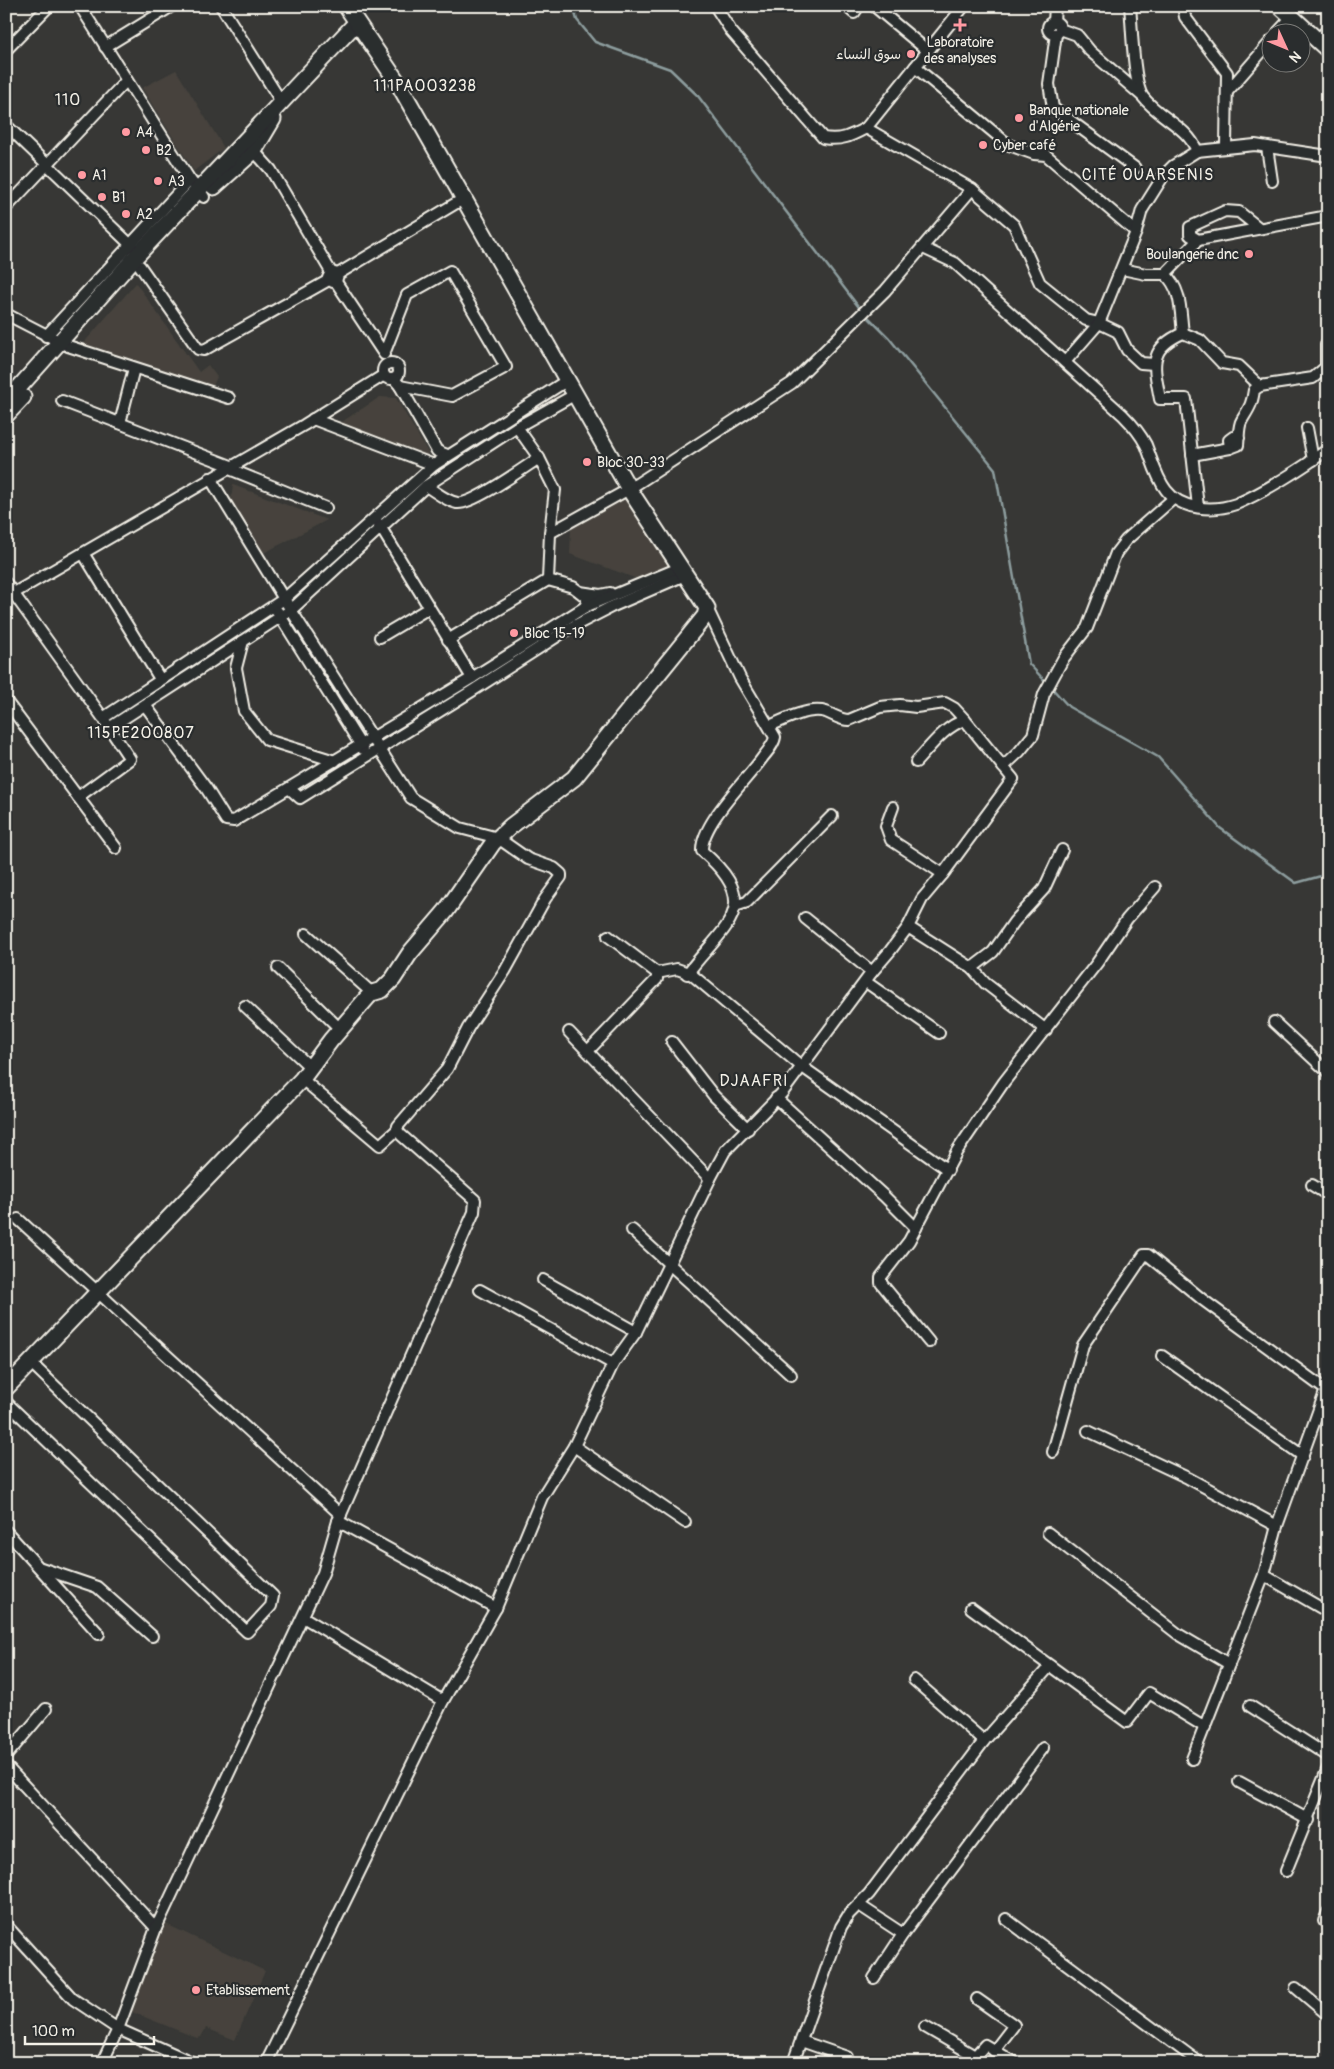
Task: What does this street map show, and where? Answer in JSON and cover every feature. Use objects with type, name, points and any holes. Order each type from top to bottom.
[{"type":"street","points":[[6,50],[49,6]]},
{"type":"street","points":[[80,6],[126,81],[198,189]]},
{"type":"street","points":[[105,47],[172,6]]},
{"type":"street","points":[[221,6],[280,105]]},
{"type":"street","points":[[346,6],[394,76],[629,489],[707,608],[740,678],[775,737],[717,815],[702,844],[702,851],[721,869],[736,897],[735,906],[723,933],[687,974]]},
{"type":"street","points":[[716,6],[731,31],[823,138],[845,139],[866,128],[964,6]]},
{"type":"street","points":[[846,6],[854,13],[859,6]]},
{"type":"street","points":[[874,6],[928,50]]},
{"type":"street","points":[[1054,6],[1056,28],[1049,84],[1053,108],[1135,168]]},
{"type":"street","points":[[1130,6],[1138,85],[1143,97]]},
{"type":"street","points":[[1183,6],[1185,16],[1227,73],[1226,147]]},
{"type":"street","points":[[1280,6],[1292,17],[1326,36]]},
{"type":"street","points":[[1287,22],[1292,17]]},
{"type":"street","points":[[6,415],[137,255],[198,189],[251,145],[272,110],[280,105],[356,23]]},
{"type":"street","points":[[1056,28],[1077,35],[1090,51],[1185,132],[1193,141],[1197,152]]},
{"type":"street","points":[[1227,92],[1262,52]]},
{"type":"street","points":[[915,67],[1009,145],[1034,154],[1046,155],[1136,232]]},
{"type":"street","points":[[6,208],[126,81]]},
{"type":"street","points":[[6,125],[48,164],[137,255],[198,349],[204,350],[333,277],[463,199]]},
{"type":"street","points":[[866,128],[972,189],[1014,225],[1040,283],[1086,320],[1099,323],[1118,332],[1127,350],[1141,363],[1154,364]]},
{"type":"street","points":[[14,593],[313,419],[398,376],[399,368],[386,358],[333,277],[271,170],[251,145]]},
{"type":"street","points":[[1065,362],[1099,323],[1122,269],[1142,210],[1164,175],[1173,166],[1197,152],[1226,147],[1267,147],[1328,156]]},
{"type":"street","points":[[1267,147],[1272,181]]},
{"type":"street","points":[[550,533],[629,489],[781,392],[885,291],[972,189]]},
{"type":"street","points":[[1198,240],[1190,235],[1190,227],[1225,211],[1239,212],[1259,228]]},
{"type":"street","points":[[1122,269],[1146,274],[1165,274],[1198,240],[1328,216]]},
{"type":"street","points":[[923,248],[951,260],[1065,362],[1135,428],[1145,444],[1160,482],[1174,498],[1187,506],[1216,508],[1236,504],[1314,460],[1328,449]]},
{"type":"street","points":[[46,336],[137,255]]},
{"type":"street","points":[[393,380],[452,396],[506,367],[450,271],[407,295],[383,370],[393,380],[437,451],[447,455]]},
{"type":"street","points":[[1165,274],[1178,291],[1183,332]]},
{"type":"street","points":[[6,314],[64,345],[229,398]]},
{"type":"street","points":[[1183,332],[1160,348],[1154,364],[1160,399],[1186,399],[1198,507]]},
{"type":"street","points":[[1183,332],[1200,340],[1222,363],[1239,366],[1248,372],[1260,386]]},
{"type":"street","points":[[1192,455],[1238,445],[1241,421],[1248,414],[1254,390],[1260,386],[1313,378],[1320,374],[1326,367],[1326,345],[1328,340]]},
{"type":"street","points":[[6,402],[64,345]]},
{"type":"street","points":[[120,423],[134,368]]},
{"type":"street","points":[[103,718],[284,599],[376,519],[434,465],[566,381]]},
{"type":"street","points":[[109,728],[291,610],[426,486],[517,427],[574,395]]},
{"type":"street","points":[[62,401],[229,467],[326,508]]},
{"type":"street","points":[[313,419],[434,465]]},
{"type":"street","points":[[517,427],[539,458],[555,490],[550,533],[548,580]]},
{"type":"street","points":[[1307,428],[1314,460]]},
{"type":"street","points":[[426,486],[446,500],[459,504],[477,498],[539,458]]},
{"type":"street","points":[[210,478],[284,599],[411,798],[460,828],[498,838],[528,859],[554,868],[561,874],[561,877],[544,899],[505,971],[468,1028],[450,1064],[398,1126],[397,1130],[380,1145],[306,1073],[245,1006]]},
{"type":"street","points":[[1003,767],[1020,752],[1033,735],[1044,694],[1063,659],[1076,645],[1087,628],[1116,553],[1126,540],[1174,498]]},
{"type":"street","points":[[376,519],[472,678]]},
{"type":"street","points":[[83,553],[160,680]]},
{"type":"street","points":[[580,592],[600,595],[682,571]]},
{"type":"street","points":[[290,789],[300,798],[570,628],[682,571]]},
{"type":"street","points":[[448,640],[548,580],[580,592],[588,600],[585,607]]},
{"type":"street","points":[[6,583],[103,718],[130,759],[78,797]]},
{"type":"street","points":[[145,705],[206,788],[226,820],[234,821],[290,789],[585,607],[628,588]]},
{"type":"street","points":[[274,606],[367,756]]},
{"type":"street","points":[[380,637],[429,608]]},
{"type":"street","points":[[6,1388],[306,1073],[340,1029],[372,993],[382,990],[393,979],[410,953],[446,911],[483,856],[498,838],[574,778],[705,616],[707,608]]},
{"type":"street","points":[[243,641],[236,668],[244,710],[267,740],[335,761]]},
{"type":"street","points":[[6,701],[116,848]]},
{"type":"street","points":[[266,2063],[443,1700],[496,1608],[542,1497],[574,1446],[613,1364],[636,1332],[710,1179],[726,1151],[776,1098],[866,982],[908,927],[922,899],[944,874],[1013,780],[965,720],[954,708],[945,703],[936,703],[916,708],[900,705],[880,707],[849,720],[826,712],[817,712],[790,717],[770,726]]},
{"type":"street","points":[[916,762],[946,730],[965,720]]},
{"type":"street","points":[[893,806],[886,826],[891,840],[944,874]]},
{"type":"street","points":[[735,906],[747,902],[832,816]]},
{"type":"street","points":[[972,968],[993,952],[1014,922],[1044,889],[1062,850]]},
{"type":"street","points":[[929,1342],[880,1283],[881,1277],[909,1241],[967,1136],[1004,1082],[1097,963],[1127,919],[1155,887]]},
{"type":"street","points":[[805,918],[872,972]]},
{"type":"street","points":[[908,927],[972,968],[985,983],[1046,1030]]},
{"type":"street","points":[[306,934],[372,993]]},
{"type":"street","points":[[608,936],[657,973],[677,969],[691,974],[801,1066],[948,1170]]},
{"type":"street","points":[[278,968],[340,1029]]},
{"type":"street","points":[[588,1051],[657,979],[657,973]]},
{"type":"street","points":[[866,982],[939,1034]]},
{"type":"street","points":[[1274,1022],[1328,1072]]},
{"type":"street","points":[[570,1032],[710,1179]]},
{"type":"street","points":[[672,1042],[714,1096],[748,1129]]},
{"type":"street","points":[[776,1098],[884,1196],[916,1228]]},
{"type":"street","points":[[102,2063],[118,2029],[156,1928],[323,1573],[340,1518],[476,1204],[475,1200],[397,1130]]},
{"type":"street","points":[[1312,1185],[1328,1195]]},
{"type":"street","points":[[18,1219],[98,1291],[340,1518],[496,1608]]},
{"type":"street","points":[[632,1230],[791,1375]]},
{"type":"street","points":[[1052,1452],[1083,1345],[1144,1255],[1148,1255],[1203,1300],[1327,1387],[1277,1526],[1264,1575],[1192,1759]]},
{"type":"street","points":[[543,1280],[636,1332]]},
{"type":"street","points":[[480,1290],[613,1364]]},
{"type":"street","points":[[1162,1356],[1302,1456]]},
{"type":"street","points":[[6,1402],[247,1632],[271,1606],[274,1600],[273,1596],[30,1362]]},
{"type":"street","points":[[1088,1431],[1188,1478],[1277,1526]]},
{"type":"street","points":[[574,1446],[686,1522]]},
{"type":"street","points":[[6,1531],[99,1634]]},
{"type":"street","points":[[1048,1533],[1178,1634],[1229,1664]]},
{"type":"street","points":[[41,1568],[98,1587],[152,1636]]},
{"type":"street","points":[[1264,1575],[1328,1612]]},
{"type":"street","points":[[970,1608],[1127,1722],[1149,1693],[1206,1727]]},
{"type":"street","points":[[302,1617],[443,1700]]},
{"type":"street","points":[[793,2063],[841,1927],[849,1914],[860,1905],[984,1741],[1050,1666]]},
{"type":"street","points":[[914,1680],[984,1741]]},
{"type":"street","points":[[1250,1706],[1328,1756]]},
{"type":"street","points":[[6,1756],[46,1709]]},
{"type":"street","points":[[874,1978],[903,1934],[1043,1748]]},
{"type":"street","points":[[6,1766],[156,1928]]},
{"type":"street","points":[[1286,1871],[1309,1820],[1328,1768]]},
{"type":"street","points":[[1239,1782],[1309,1820]]},
{"type":"street","points":[[860,1905],[903,1934]]},
{"type":"street","points":[[1006,1919],[1200,2063]]},
{"type":"street","points":[[6,1925],[73,1999],[118,2029],[194,2063]]},
{"type":"street","points":[[1296,1988],[1328,2016]]},
{"type":"street","points":[[976,1999],[1014,2025],[994,2051]]},
{"type":"street","points":[[925,2027],[972,2060],[986,2044],[994,2051],[1016,2063]]},
{"type":"street","points":[[801,2041],[847,2057]]},
{"type":"shaded area","points":[[176,70],[224,148],[194,171],[142,88]]},
{"type":"shaded area","points":[[136,283],[199,372],[208,365],[217,377],[212,388],[81,346]]},
{"type":"shaded area","points":[[380,397],[396,398],[429,454],[425,459],[337,425]]},
{"type":"shaded area","points":[[233,485],[327,520],[262,554],[231,500]]},
{"type":"shaded area","points":[[625,496],[673,565],[637,579],[570,554],[571,529]]},
{"type":"shaded area","name":"Etablissement","points":[[164,1923],[265,1971],[235,2040],[206,2028],[201,2037],[197,2038],[127,2010]]},
{"type":"waterway","points":[[573,6],[577,20],[595,42],[670,69],[698,96],[861,310]]},
{"type":"waterway","points":[[865,314],[889,338],[995,469],[1029,664],[1047,683]]},
{"type":"waterway","points":[[1051,687],[1069,707],[1158,757],[1220,828],[1296,883],[1328,874]]},
{"type":"place","name":"Laboratoire des analyses","points":[[960,25]]},
{"type":"place","name":"سوق النساء","points":[[911,54]]},
{"type":"place","name":"Banque nationale d'Algérie","points":[[1019,118]]},
{"type":"place","name":"A4","points":[[126,132]]},
{"type":"place","name":"Cyber café","points":[[983,145]]},
{"type":"place","name":"B2","points":[[146,150]]},
{"type":"place","name":"A1","points":[[82,175]]},
{"type":"place","name":"A3","points":[[158,181]]},
{"type":"place","name":"B1","points":[[102,197]]},
{"type":"place","name":"A2","points":[[126,214]]},
{"type":"place","name":"Boulangerie dnc","points":[[1249,254]]},
{"type":"place","name":"Bloc 30-33","points":[[587,462]]},
{"type":"place","name":"Bloc 15-19","points":[[514,633]]},
{"type":"place","name":"Etablissement","points":[[196,1990]]},
{"type":"district","name":"111PA003238","points":[[425,85]]},
{"type":"district","name":"110","points":[[68,99]]},
{"type":"district","name":"CITÉ OUARSENIS","points":[[1148,174]]},
{"type":"district","name":"115PE200807","points":[[141,732]]},
{"type":"district","name":"DJAAFRI","points":[[754,1080]]}]
